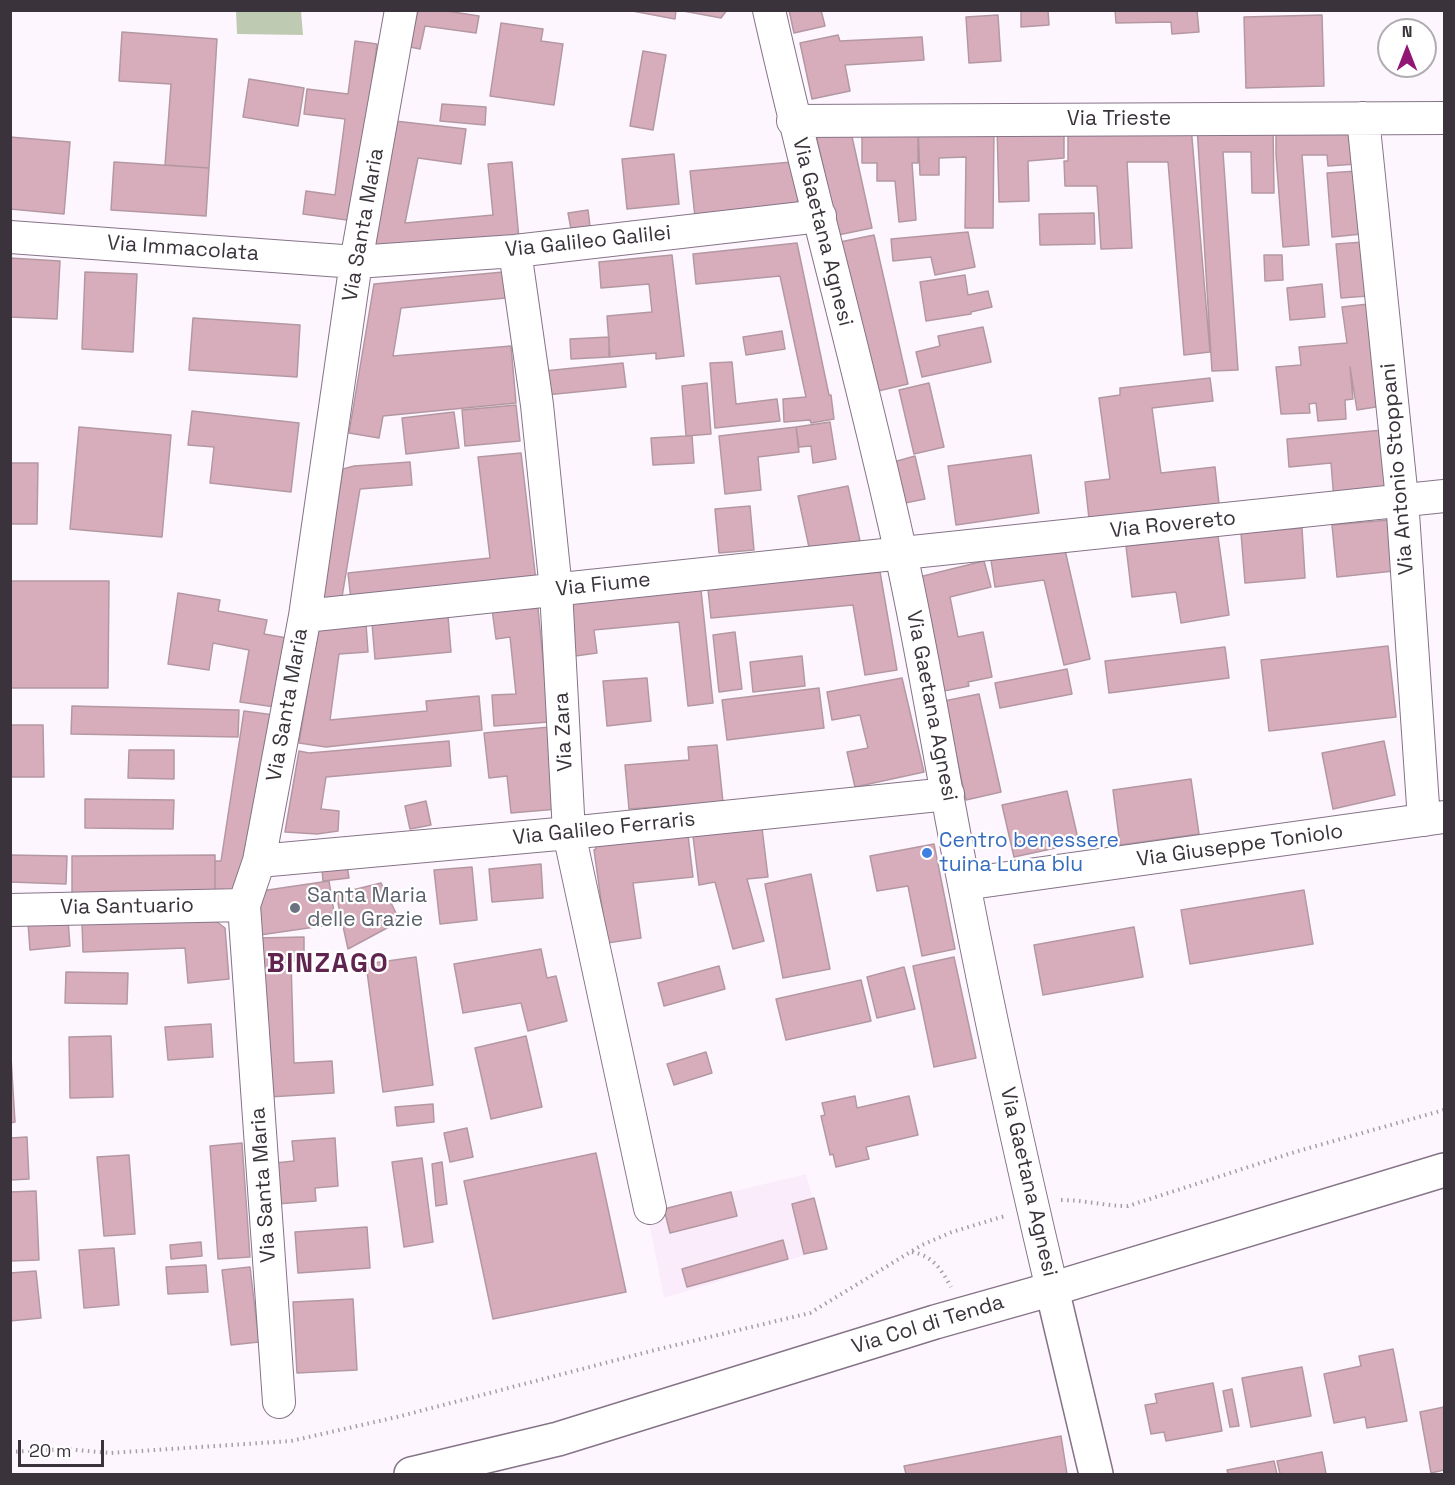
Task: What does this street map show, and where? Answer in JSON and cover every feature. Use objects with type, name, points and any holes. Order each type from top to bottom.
[{"type":"main road","name":"Via Col di Tenda","points":[[411,1474],[558,1439],[960,1315],[1444,1170]]},
{"type":"main road","name":"Via Gaetana Agnesi","points":[[1052,1289],[1096,1474]]},
{"type":"street","name":"Via Santa Maria","points":[[279,1402],[244,905],[259,861],[305,616],[356,262],[401,10]]},
{"type":"street","name":"Via Gaetana Agnesi","points":[[768,10],[901,554],[964,884],[1052,1289]]},
{"type":"street","name":"Via Antonio Stoppani","points":[[1363,118],[1434,819]]},
{"type":"street","name":"Via Trieste","points":[[794,121],[1444,118]]},
{"type":"street","name":"Via Galileo Galilei","points":[[356,262],[515,251],[820,216]]},
{"type":"street","name":"Via Immacolata","points":[[10,237],[356,262]]},
{"type":"street","name":"Via Zara","points":[[515,251],[537,405],[556,590],[569,833],[650,1208]]},
{"type":"street","name":"Via Rovereto","points":[[901,554],[1444,496]]},
{"type":"street","name":"Via Fiume","points":[[305,616],[901,554]]},
{"type":"street","name":"Via Galileo Ferraris","points":[[259,861],[948,795]]},
{"type":"street","name":"Via Giuseppe Toniolo","points":[[964,884],[1434,819]]},
{"type":"street","name":"Via Santuario","points":[[10,910],[244,905]]},
{"type":"path","points":[[10,1452],[66,1449],[111,1453],[291,1442],[397,1418],[654,1350],[810,1313],[912,1251],[952,1232],[1033,1207],[1062,1200],[1084,1200],[1106,1206],[1128,1206],[1298,1151],[1444,1110]]},
{"type":"path","points":[[912,1251],[925,1254],[936,1262],[955,1296],[960,1315]]},
{"type":"shaded area","points":[[806,1174],[826,1249],[664,1298],[647,1212]]},
{"type":"green space","points":[[236,11],[301,11],[303,35],[237,34]]},
{"type":"building","points":[[418,10],[440,10],[479,16],[476,33],[425,26],[420,49],[410,47]]},
{"type":"building","points":[[627,10],[676,10],[675,19]]},
{"type":"building","points":[[678,10],[727,10],[721,18]]},
{"type":"building","points":[[789,10],[821,10],[825,26],[794,33]]},
{"type":"building","points":[[1021,10],[1048,10],[1049,25],[1021,27]]},
{"type":"building","points":[[1115,10],[1197,10],[1199,32],[1172,34],[1171,22],[1116,23]]},
{"type":"building","points":[[998,15],[1001,61],[969,63],[966,17]]},
{"type":"building","points":[[1322,15],[1324,86],[1246,88],[1244,17]]},
{"type":"building","points":[[501,23],[543,29],[541,41],[563,44],[554,105],[490,96]]},
{"type":"building","points":[[122,32],[217,39],[209,168],[165,165],[171,84],[119,81]]},
{"type":"building","points":[[838,35],[840,41],[922,37],[924,60],[845,65],[850,91],[812,99],[800,43]]},
{"type":"building","points":[[355,41],[377,44],[354,221],[303,214],[306,191],[335,195],[345,119],[304,114],[307,89],[348,94]]},
{"type":"building","points":[[643,51],[666,55],[653,130],[630,126]]},
{"type":"building","points":[[249,79],[304,88],[298,126],[243,117]]},
{"type":"building","points":[[442,104],[486,107],[485,125],[440,121]]},
{"type":"building","points":[[395,121],[466,129],[461,164],[418,158],[405,223],[493,215],[488,164],[512,162],[519,239],[372,252]]},
{"type":"building","points":[[1064,125],[1064,158],[1028,161],[1029,201],[999,202],[997,126]]},
{"type":"building","points":[[1273,125],[1274,193],[1252,193],[1251,152],[1223,152],[1238,370],[1212,371],[1197,126]]},
{"type":"building","points":[[1068,126],[1191,126],[1210,352],[1184,355],[1168,162],[1127,162],[1132,248],[1101,249],[1097,186],[1065,186],[1064,161],[1068,161]]},
{"type":"building","points":[[826,127],[851,132],[872,228],[838,235],[817,139]]},
{"type":"building","points":[[918,127],[994,127],[993,228],[965,228],[966,157],[939,158],[939,175],[920,175]]},
{"type":"building","points":[[1276,127],[1354,133],[1357,164],[1328,166],[1327,155],[1302,155],[1309,245],[1283,247]]},
{"type":"building","points":[[862,128],[918,128],[918,163],[912,163],[916,220],[899,222],[895,181],[877,181],[877,163],[862,163]]},
{"type":"building","points":[[10,137],[70,142],[64,214],[10,209]]},
{"type":"building","points":[[674,154],[679,204],[627,209],[622,159]]},
{"type":"building","points":[[114,162],[209,168],[206,216],[111,210]]},
{"type":"building","points":[[792,162],[800,197],[794,207],[695,217],[690,171]]},
{"type":"building","points":[[1357,171],[1362,234],[1332,237],[1327,173]]},
{"type":"building","points":[[588,210],[590,226],[571,229],[568,213]]},
{"type":"building","points":[[1094,213],[1095,244],[1040,245],[1039,214]]},
{"type":"building","points":[[968,232],[975,267],[935,275],[931,257],[893,261],[891,239]]},
{"type":"building","points":[[874,235],[908,384],[874,392],[840,242]]},
{"type":"building","points":[[1364,242],[1368,296],[1341,298],[1336,244]]},
{"type":"building","points":[[797,243],[829,395],[831,395],[834,419],[811,423],[810,420],[784,422],[783,399],[806,397],[780,276],[696,284],[693,254]]},
{"type":"building","points":[[672,255],[684,356],[656,359],[656,353],[610,357],[607,316],[652,312],[649,284],[601,288],[599,262]]},
{"type":"building","points":[[1264,255],[1282,255],[1283,280],[1265,281]]},
{"type":"building","points":[[10,258],[60,261],[57,319],[10,317]]},
{"type":"building","points":[[85,272],[137,274],[133,352],[82,349]]},
{"type":"building","points":[[503,272],[506,298],[401,308],[393,356],[511,346],[516,403],[383,416],[379,438],[349,433],[374,284]]},
{"type":"building","points":[[965,275],[968,295],[988,291],[992,307],[971,312],[971,314],[926,321],[920,282]]},
{"type":"building","points":[[1322,284],[1325,317],[1290,320],[1287,288]]},
{"type":"building","points":[[1368,304],[1382,406],[1357,410],[1350,367],[1353,399],[1345,400],[1346,419],[1318,421],[1316,403],[1309,404],[1310,413],[1281,414],[1276,367],[1301,365],[1299,347],[1347,343],[1342,307]]},
{"type":"building","points":[[193,318],[300,325],[297,377],[189,370]]},
{"type":"building","points":[[983,327],[991,362],[922,377],[916,352],[940,346],[938,336]]},
{"type":"building","points":[[782,331],[785,349],[746,355],[743,337]]},
{"type":"building","points":[[609,337],[609,357],[571,359],[570,339]]},
{"type":"building","points":[[732,362],[736,404],[777,399],[780,421],[715,428],[710,363]]},
{"type":"building","points":[[623,363],[626,387],[546,395],[544,371]]},
{"type":"building","points":[[1210,378],[1213,401],[1152,408],[1161,473],[1215,467],[1220,513],[1090,528],[1085,482],[1110,479],[1099,398],[1120,395],[1120,388]]},
{"type":"building","points":[[707,383],[711,434],[686,436],[682,386]]},
{"type":"building","points":[[929,383],[944,447],[914,454],[899,390]]},
{"type":"building","points":[[516,405],[520,441],[465,446],[462,410]]},
{"type":"building","points":[[192,411],[299,423],[291,492],[210,483],[214,447],[188,445]]},
{"type":"building","points":[[454,412],[459,448],[406,454],[402,418]]},
{"type":"building","points":[[830,422],[836,459],[813,463],[811,446],[799,447],[796,427]]},
{"type":"building","points":[[79,427],[171,435],[162,537],[70,529]]},
{"type":"building","points":[[796,427],[799,452],[758,457],[761,490],[725,494],[719,436]]},
{"type":"building","points":[[1383,430],[1388,495],[1334,500],[1331,463],[1289,467],[1287,439]]},
{"type":"building","points":[[692,436],[694,463],[653,465],[651,438]]},
{"type":"building","points":[[521,453],[536,581],[351,600],[348,573],[490,558],[478,457]]},
{"type":"building","points":[[1031,455],[1039,513],[956,525],[948,466]]},
{"type":"building","points":[[915,456],[925,499],[900,504],[890,463]]},
{"type":"building","points":[[410,462],[412,485],[360,489],[341,603],[321,599],[343,469],[354,466]]},
{"type":"building","points":[[10,463],[38,463],[37,524],[10,524]]},
{"type":"building","points":[[848,486],[860,541],[810,552],[798,496]]},
{"type":"building","points":[[750,506],[754,550],[719,553],[715,509]]},
{"type":"building","points":[[1389,520],[1394,571],[1337,577],[1332,525]]},
{"type":"building","points":[[1302,528],[1305,578],[1245,583],[1241,533]]},
{"type":"building","points":[[1218,536],[1229,615],[1181,623],[1176,592],[1132,597],[1126,546]]},
{"type":"building","points":[[1065,550],[1090,659],[1064,665],[1044,580],[995,587],[991,560]]},
{"type":"building","points":[[984,561],[991,587],[950,597],[958,637],[983,632],[992,677],[968,682],[969,686],[939,692],[915,578]]},
{"type":"building","points":[[880,572],[897,670],[865,675],[853,605],[711,618],[708,589]]},
{"type":"building","points":[[10,581],[109,581],[108,688],[10,688]]},
{"type":"building","points":[[701,590],[713,703],[688,706],[679,622],[594,630],[597,653],[568,657],[569,603]]},
{"type":"building","points":[[178,593],[220,600],[218,611],[267,620],[264,634],[287,638],[275,707],[240,702],[249,650],[213,643],[209,670],[168,664]]},
{"type":"building","points":[[530,604],[530,609],[538,608],[549,722],[494,726],[492,695],[516,694],[510,637],[496,639],[492,609]]},
{"type":"building","points":[[448,616],[451,652],[375,659],[372,623]]},
{"type":"building","points":[[366,624],[368,652],[339,654],[330,720],[427,711],[426,701],[479,696],[482,730],[326,747],[299,743],[318,628]]},
{"type":"building","points":[[735,632],[742,689],[719,692],[713,635]]},
{"type":"building","points":[[1388,646],[1396,717],[1269,731],[1261,660]]},
{"type":"building","points":[[1225,647],[1229,678],[1109,693],[1105,661]]},
{"type":"building","points":[[802,656],[805,686],[753,692],[750,662]]},
{"type":"building","points":[[1067,669],[1072,694],[1000,708],[995,683]]},
{"type":"building","points":[[647,678],[651,721],[607,726],[603,681]]},
{"type":"building","points":[[902,678],[924,772],[855,787],[847,752],[868,748],[860,715],[832,720],[827,692]]},
{"type":"building","points":[[819,688],[824,728],[727,740],[722,700]]},
{"type":"building","points":[[979,694],[1001,792],[966,800],[944,701]]},
{"type":"building","points":[[72,706],[239,710],[238,737],[71,734]]},
{"type":"building","points":[[244,711],[274,715],[243,897],[215,898],[215,861],[221,861]]},
{"type":"building","points":[[10,725],[43,725],[44,777],[10,777]]},
{"type":"building","points":[[550,727],[558,809],[511,813],[507,776],[489,778],[484,733]]},
{"type":"building","points":[[449,741],[451,766],[326,777],[321,809],[339,811],[338,831],[317,834],[285,832],[299,751],[309,753]]},
{"type":"building","points":[[1384,741],[1395,795],[1333,809],[1322,753]]},
{"type":"building","points":[[717,745],[723,802],[629,809],[625,765],[689,760],[688,747]]},
{"type":"building","points":[[129,750],[174,750],[174,779],[128,778]]},
{"type":"building","points":[[1191,779],[1199,834],[1120,845],[1113,790]]},
{"type":"building","points":[[1067,791],[1079,843],[1014,857],[1002,805]]},
{"type":"building","points":[[85,799],[174,800],[173,829],[85,828]]},
{"type":"building","points":[[426,801],[431,825],[410,829],[405,806]]},
{"type":"building","points":[[762,828],[768,877],[747,879],[764,941],[733,949],[715,882],[699,885],[693,836]]},
{"type":"building","points":[[688,835],[693,877],[633,883],[641,938],[607,943],[595,844]]},
{"type":"building","points":[[934,844],[955,949],[922,956],[908,886],[877,891],[870,856]]},
{"type":"building","points":[[10,855],[67,856],[66,884],[10,882]]},
{"type":"building","points":[[215,855],[215,895],[72,896],[72,856]]},
{"type":"building","points":[[541,864],[543,898],[492,902],[489,869]]},
{"type":"building","points":[[347,865],[349,878],[323,881],[322,869]]},
{"type":"building","points":[[472,867],[477,920],[440,924],[434,870]]},
{"type":"building","points":[[811,874],[830,969],[783,978],[765,884]]},
{"type":"building","name":"Santa Maria delle Grazie","points":[[329,881],[336,924],[260,935],[254,892]]},
{"type":"building","points":[[381,883],[400,921],[348,949],[336,894]]},
{"type":"building","points":[[1304,890],[1313,944],[1190,964],[1181,910]]},
{"type":"building","points":[[212,918],[225,928],[229,979],[188,983],[185,948],[83,952],[82,923]]},
{"type":"building","points":[[68,920],[70,946],[30,950],[28,923]]},
{"type":"building","points":[[1134,927],[1143,977],[1043,995],[1034,945]]},
{"type":"building","points":[[304,937],[304,960],[291,961],[294,1063],[332,1061],[334,1093],[269,1097],[264,962],[260,962],[259,938]]},
{"type":"building","points":[[541,949],[547,978],[556,976],[567,1021],[528,1031],[521,1003],[463,1013],[454,964]]},
{"type":"building","points":[[416,957],[433,1085],[383,1092],[366,964]]},
{"type":"building","points":[[954,957],[976,1058],[934,1067],[913,966]]},
{"type":"building","points":[[719,966],[725,989],[664,1006],[658,983]]},
{"type":"building","points":[[904,967],[915,1009],[877,1018],[867,977]]},
{"type":"building","points":[[66,972],[128,973],[127,1004],[65,1003]]},
{"type":"building","points":[[861,980],[871,1021],[786,1040],[776,999]]},
{"type":"building","points":[[211,1024],[213,1057],[168,1060],[165,1027]]},
{"type":"building","points":[[111,1036],[113,1097],[70,1098],[69,1037]]},
{"type":"building","points":[[526,1036],[542,1107],[491,1119],[475,1048]]},
{"type":"building","points":[[706,1052],[712,1073],[674,1085],[667,1064]]},
{"type":"building","points":[[10,1057],[15,1122],[10,1123]]},
{"type":"building","points":[[855,1096],[857,1108],[909,1096],[918,1135],[866,1147],[869,1159],[836,1167],[833,1154],[830,1155],[821,1116],[825,1115],[822,1103]]},
{"type":"building","points":[[433,1104],[434,1122],[397,1126],[395,1107]]},
{"type":"building","points":[[467,1128],[473,1157],[450,1162],[444,1133]]},
{"type":"building","points":[[27,1137],[29,1179],[10,1180],[10,1138]]},
{"type":"building","points":[[335,1138],[338,1186],[315,1188],[316,1201],[277,1204],[275,1163],[294,1161],[292,1141]]},
{"type":"building","points":[[242,1143],[250,1257],[218,1259],[210,1146]]},
{"type":"building","points":[[596,1153],[626,1292],[493,1319],[464,1181]]},
{"type":"building","points":[[129,1155],[135,1234],[104,1236],[97,1157]]},
{"type":"building","points":[[422,1158],[433,1242],[404,1247],[392,1162]]},
{"type":"building","points":[[442,1162],[447,1204],[436,1206],[432,1164]]},
{"type":"building","points":[[36,1191],[39,1260],[10,1261],[10,1192]]},
{"type":"building","points":[[731,1192],[737,1216],[670,1233],[664,1209]]},
{"type":"building","points":[[814,1198],[827,1249],[804,1254],[792,1204]]},
{"type":"building","points":[[367,1227],[370,1268],[298,1273],[295,1232]]},
{"type":"building","points":[[783,1240],[788,1259],[687,1287],[682,1269]]},
{"type":"building","points":[[201,1242],[202,1256],[171,1259],[170,1245]]},
{"type":"building","points":[[114,1248],[119,1305],[84,1308],[79,1250]]},
{"type":"building","points":[[206,1265],[208,1292],[168,1294],[166,1267]]},
{"type":"building","points":[[250,1267],[259,1342],[231,1345],[222,1270]]},
{"type":"building","points":[[36,1271],[41,1318],[10,1321],[10,1273]]},
{"type":"building","points":[[353,1299],[357,1370],[297,1373],[293,1302]]},
{"type":"building","points":[[1393,1349],[1407,1421],[1367,1428],[1365,1417],[1334,1423],[1324,1374],[1361,1366],[1359,1356]]},
{"type":"building","points":[[1302,1367],[1311,1416],[1251,1427],[1242,1378]]},
{"type":"building","points":[[1213,1383],[1222,1431],[1166,1441],[1164,1432],[1151,1434],[1145,1405],[1157,1403],[1155,1394]]},
{"type":"building","points":[[1232,1389],[1239,1426],[1230,1427],[1223,1391]]},
{"type":"building","points":[[1444,1407],[1444,1470],[1431,1473],[1420,1412]]},
{"type":"building","points":[[1061,1436],[1067,1474],[906,1474],[904,1466]]},
{"type":"building","points":[[1322,1452],[1326,1474],[1280,1474],[1277,1461]]},
{"type":"building","points":[[1274,1461],[1277,1474],[1228,1474],[1227,1470]]},
{"type":"place","name":"Centro benessere tuina Luna blu","points":[[927,853]]},
{"type":"place","name":"Santa Maria delle Grazie","points":[[295,908]]},
{"type":"district","name":"BINZAGO","points":[[328,965]]}]
